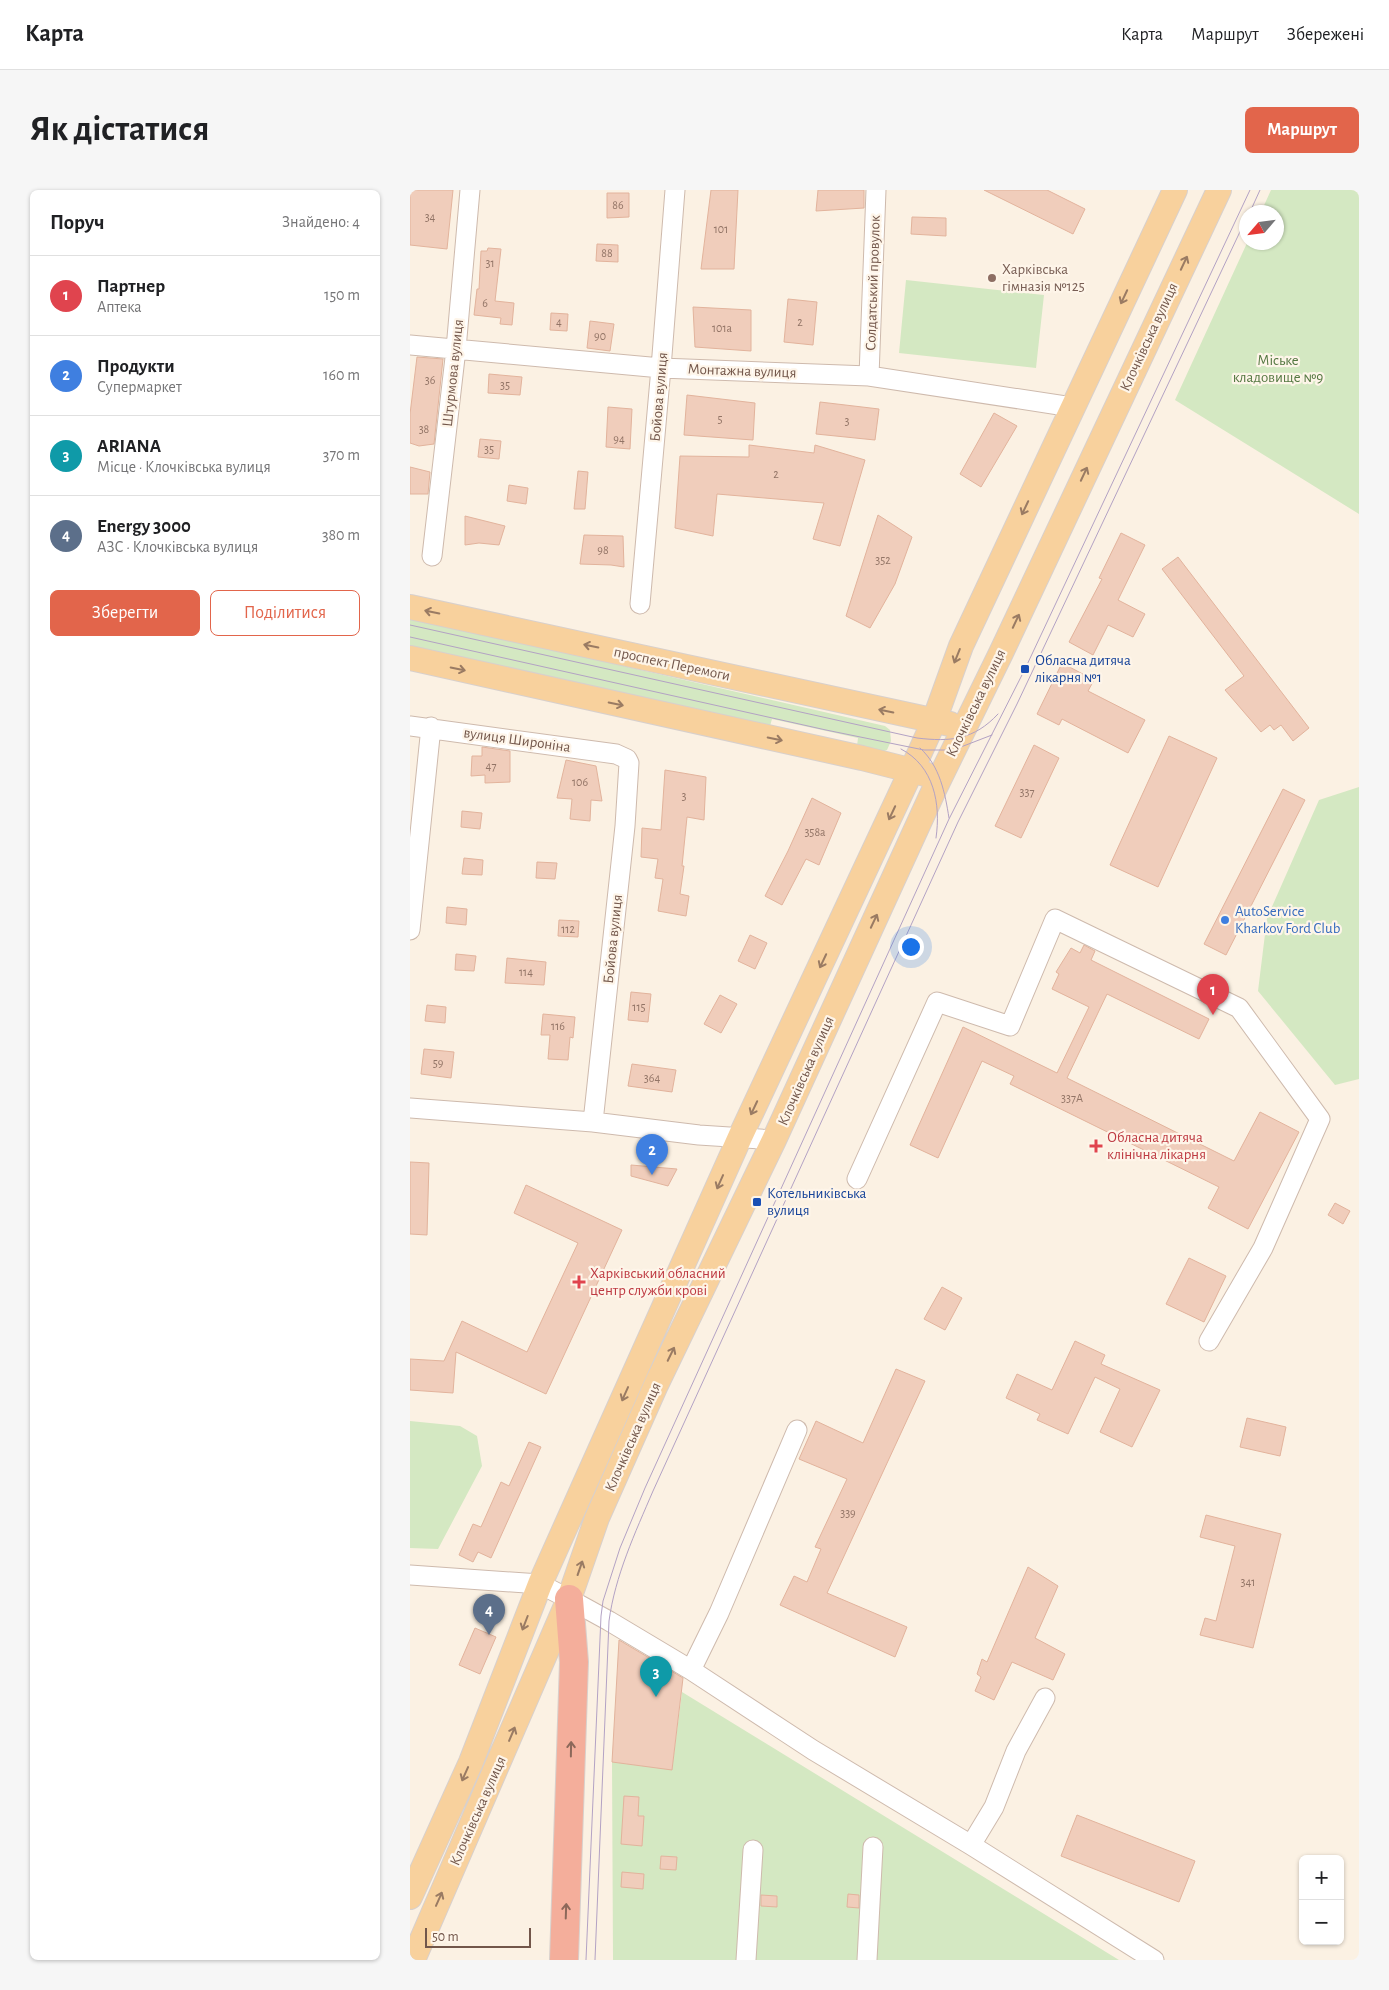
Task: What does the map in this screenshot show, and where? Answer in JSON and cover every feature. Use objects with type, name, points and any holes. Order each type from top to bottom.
[{"type":"highway","points":[[564,1960],[574,1662],[570,1599]]},
{"type":"main road","name":"Клочківська вулиця","points":[[410,1897],[471,1762],[540,1584],[740,1137],[934,721],[961,646],[1175,190]]},
{"type":"main road","name":"Клочківська вулиця","points":[[413,1960],[570,1599],[597,1518],[656,1385],[774,1140],[940,778],[1001,653],[1219,190]]},
{"type":"main road","name":"проспект Перемоги","points":[[410,607],[964,728]]},
{"type":"main road","points":[[410,658],[912,769],[940,778]]},
{"type":"street","name":"Штурмова вулиця","points":[[432,556],[456,349],[470,190]]},
{"type":"street","name":"Бойова вулиця","points":[[640,604],[675,190]]},
{"type":"street","name":"Солдатський провулок","points":[[869,376],[876,190]]},
{"type":"street","name":"Монтажна вулиця","points":[[410,345],[661,368],[869,376],[1072,407]]},
{"type":"street","name":"вулиця Широніна","points":[[410,726],[431,727],[624,756]]},
{"type":"street","points":[[410,930],[431,727]]},
{"type":"street","name":"Бойова вулиця","points":[[593,1122],[625,826],[629,763],[624,756]]},
{"type":"street","points":[[857,1179],[937,1002],[1010,1026],[1055,919],[1239,1008],[1320,1119],[1263,1248],[1209,1340]]},
{"type":"street","points":[[410,1108],[593,1122],[699,1135],[774,1140]]},
{"type":"street","points":[[691,1670],[719,1614],[797,1430]]},
{"type":"street","points":[[410,1575],[540,1584],[570,1599],[691,1670],[813,1750],[971,1845],[1154,1960]]},
{"type":"street","points":[[971,1845],[994,1806],[1016,1751],[1045,1698]]},
{"type":"street","points":[[867,1960],[873,1847]]},
{"type":"street","points":[[746,1960],[752,1850]]},
{"type":"green space","name":"Міське кладовище №9","points":[[1271,190],[1359,190],[1359,514],[1175,400],[1244,250],[1284,250],[1284,205],[1264,205]]},
{"type":"green space","points":[[906,280],[1044,295],[1036,368],[899,353]]},
{"type":"green space","points":[[410,617],[885,726],[890,730],[891,741],[887,750],[881,752],[857,746],[858,738],[772,719],[770,726],[410,648]]},
{"type":"green space","points":[[1359,787],[1359,1079],[1335,1085],[1258,991],[1267,918],[1319,800]]},
{"type":"green space","points":[[410,1421],[460,1426],[477,1436],[482,1466],[438,1549],[410,1548]]},
{"type":"green space","points":[[682,1692],[1119,1960],[613,1960],[612,1762],[672,1769]]},
{"type":"building","points":[[410,190],[453,190],[447,249],[410,245]]},
{"type":"building","points":[[711,190],[738,190],[734,269],[701,269]]},
{"type":"building","points":[[818,190],[864,190],[864,208],[816,211]]},
{"type":"building","points":[[984,190],[1047,190],[1085,209],[1073,234]]},
{"type":"building","points":[[607,193],[629,193],[629,217],[607,218]]},
{"type":"building","points":[[912,217],[946,218],[946,236],[911,234]]},
{"type":"building","points":[[597,244],[618,245],[618,262],[596,261]]},
{"type":"building","points":[[488,248],[501,249],[495,301],[514,303],[512,325],[500,324],[501,318],[474,315],[477,289],[479,289],[481,251],[487,251]]},
{"type":"building","points":[[788,299],[817,302],[813,345],[784,342]]},
{"type":"building","points":[[693,307],[751,310],[751,351],[695,347]]},
{"type":"building","points":[[551,313],[568,314],[567,331],[550,330]]},
{"type":"building","points":[[590,321],[614,324],[610,351],[587,348]]},
{"type":"building","points":[[417,357],[443,359],[434,444],[419,446],[410,443],[410,414]]},
{"type":"building","points":[[489,374],[522,377],[520,395],[488,393]]},
{"type":"building","points":[[687,395],[755,403],[753,440],[684,435]]},
{"type":"building","points":[[820,402],[879,409],[875,440],[816,434]]},
{"type":"building","points":[[608,407],[632,409],[630,449],[606,447]]},
{"type":"building","points":[[994,413],[1017,426],[981,487],[960,474]]},
{"type":"building","points":[[480,439],[501,441],[499,459],[478,457]]},
{"type":"building","points":[[749,445],[814,453],[815,445],[865,460],[840,546],[813,539],[824,503],[717,494],[713,536],[675,528],[680,456],[749,457]]},
{"type":"building","points":[[410,467],[430,472],[428,494],[410,494]]},
{"type":"building","points":[[578,471],[588,472],[585,509],[574,509]]},
{"type":"building","points":[[509,485],[528,488],[526,504],[507,501]]},
{"type":"building","points":[[878,515],[912,537],[895,584],[870,628],[846,616]]},
{"type":"building","points":[[465,516],[505,526],[499,545],[479,543],[465,545]]},
{"type":"building","points":[[1121,533],[1145,545],[1118,600],[1145,614],[1133,637],[1108,625],[1093,655],[1069,642],[1102,579],[1099,578]]},
{"type":"building","points":[[584,535],[623,536],[624,567],[580,564]]},
{"type":"building","points":[[1178,557],[1309,728],[1293,741],[1281,725],[1274,730],[1270,725],[1261,732],[1225,690],[1244,676],[1162,569]]},
{"type":"building","points":[[1062,663],[1094,680],[1088,691],[1145,720],[1128,753],[1062,719],[1059,725],[1037,714]]},
{"type":"building","points":[[1169,736],[1217,758],[1158,887],[1110,865]]},
{"type":"building","points":[[1034,745],[1059,758],[1021,838],[995,826]]},
{"type":"building","points":[[482,747],[510,751],[510,782],[485,783],[485,775],[471,776],[472,756],[482,756]]},
{"type":"building","points":[[566,760],[596,766],[602,801],[591,800],[590,821],[570,819],[572,799],[557,798]]},
{"type":"building","points":[[665,770],[706,777],[704,820],[687,817],[680,894],[689,896],[686,916],[658,911],[663,879],[655,878],[658,859],[641,857],[642,828],[661,830]]},
{"type":"building","points":[[1283,789],[1305,800],[1226,955],[1204,944]]},
{"type":"building","points":[[812,798],[841,813],[819,865],[806,859],[782,905],[765,896]]},
{"type":"building","points":[[462,811],[482,813],[480,829],[461,827]]},
{"type":"building","points":[[464,858],[483,860],[482,875],[462,874]]},
{"type":"building","points":[[537,862],[557,863],[555,879],[536,878]]},
{"type":"building","points":[[447,907],[467,909],[466,925],[446,923]]},
{"type":"building","points":[[559,920],[579,921],[578,937],[558,936]]},
{"type":"building","points":[[750,935],[767,943],[755,969],[738,961]]},
{"type":"building","points":[[1084,945],[1095,951],[1091,960],[1209,1019],[1199,1039],[1107,994],[1067,1078],[1234,1161],[1260,1112],[1299,1132],[1248,1229],[1208,1208],[1219,1187],[1010,1084],[1014,1076],[982,1061],[938,1158],[910,1145],[963,1027],[1057,1073],[1089,1007],[1052,989],[1059,974],[1056,972],[1071,948],[1080,953]]},
{"type":"building","points":[[456,954],[476,956],[474,971],[455,970]]},
{"type":"building","points":[[507,958],[546,962],[544,985],[505,983]]},
{"type":"building","points":[[631,992],[651,994],[648,1022],[628,1020]]},
{"type":"building","points":[[720,995],[737,1004],[721,1033],[704,1024]]},
{"type":"building","points":[[427,1005],[446,1007],[445,1023],[425,1021]]},
{"type":"building","points":[[543,1014],[575,1017],[573,1038],[570,1037],[568,1060],[548,1059],[550,1035],[541,1035]]},
{"type":"building","points":[[424,1049],[454,1052],[451,1078],[421,1074]]},
{"type":"building","points":[[632,1064],[676,1070],[672,1092],[628,1086]]},
{"type":"building","points":[[410,1162],[429,1163],[427,1235],[410,1234]]},
{"type":"building","points":[[631,1165],[677,1169],[668,1186],[631,1176]]},
{"type":"building","name":"Харківський обласний центр служби крові","points":[[526,1185],[622,1230],[546,1394],[456,1352],[453,1393],[410,1390],[410,1359],[444,1361],[462,1321],[527,1352],[578,1243],[514,1213]]},
{"type":"building","points":[[1335,1203],[1350,1211],[1343,1224],[1328,1215]]},
{"type":"building","points":[[1189,1258],[1226,1276],[1204,1322],[1166,1304]]},
{"type":"building","points":[[942,1287],[962,1298],[945,1330],[924,1319]]},
{"type":"building","points":[[1075,1341],[1105,1355],[1101,1364],[1160,1390],[1132,1447],[1100,1432],[1120,1389],[1095,1377],[1068,1434],[1037,1420],[1040,1414],[1006,1398],[1017,1374],[1052,1390]]},
{"type":"building","points":[[896,1369],[925,1381],[827,1593],[907,1627],[895,1657],[780,1605],[794,1576],[807,1582],[821,1549],[815,1547],[847,1479],[799,1459],[816,1421],[863,1443]]},
{"type":"building","points":[[1247,1418],[1286,1427],[1280,1456],[1240,1447]]},
{"type":"building","points":[[529,1442],[541,1447],[491,1558],[478,1552],[473,1562],[459,1555],[473,1524],[481,1527],[501,1482],[509,1486]]},
{"type":"building","points":[[1206,1515],[1281,1534],[1253,1648],[1200,1635],[1205,1618],[1216,1621],[1235,1546],[1200,1537]]},
{"type":"building","points":[[1028,1567],[1058,1586],[1035,1638],[1065,1654],[1053,1680],[1012,1662],[994,1700],[975,1691],[981,1677],[977,1674],[982,1659],[987,1662]]},
{"type":"building","points":[[475,1628],[496,1637],[480,1674],[459,1665]]},
{"type":"building","points":[[619,1640],[683,1678],[672,1770],[612,1762]]},
{"type":"building","points":[[624,1796],[639,1797],[638,1816],[644,1816],[642,1846],[621,1844]]},
{"type":"building","points":[[1077,1815],[1195,1861],[1179,1902],[1061,1856]]},
{"type":"building","points":[[661,1856],[677,1857],[676,1870],[660,1869]]},
{"type":"building","points":[[622,1872],[644,1874],[643,1889],[621,1887]]},
{"type":"building","points":[[848,1894],[859,1895],[859,1908],[847,1907]]},
{"type":"building","points":[[761,1895],[777,1896],[777,1907],[761,1906]]},
{"type":"tram line","points":[[586,1960],[601,1616],[603,1601],[620,1548],[645,1488],[949,819],[1025,669],[1250,190]]},
{"type":"tram line","points":[[1253,205],[1260,190]]},
{"type":"tram line","points":[[595,1960],[609,1621],[621,1571],[653,1491],[958,822],[1017,704],[1239,234]]},
{"type":"tram line","points":[[410,625],[917,738],[940,740],[961,737],[980,729],[998,714]]},
{"type":"tram line","points":[[410,637],[826,730],[924,750],[953,750],[992,735]]},
{"type":"tram line","points":[[920,748],[937,771],[949,818]]},
{"type":"tram line","points":[[901,749],[921,765],[933,787],[937,812],[936,838]]},
{"type":"place","name":"Харківська гімназія №125","points":[[992,278]]},
{"type":"place","name":"Обласна дитяча лікарня №1","points":[[1025,669]]},
{"type":"place","name":"AutoService Kharkov Ford Club","points":[[1225,920]]},
{"type":"place","name":"Партнер","points":[[1213,1015]]},
{"type":"place","name":"Обласна дитяча клінічна лікарня","points":[[1096,1146]]},
{"type":"place","name":"Продукти","points":[[652,1175]]},
{"type":"place","name":"Котельниківська вулиця","points":[[757,1202]]},
{"type":"place","name":"Харківський обласний центр служби крові","points":[[579,1282]]},
{"type":"place","name":"Energy 3000","points":[[489,1635]]},
{"type":"place","name":"ARIANA","points":[[656,1697]]}]
